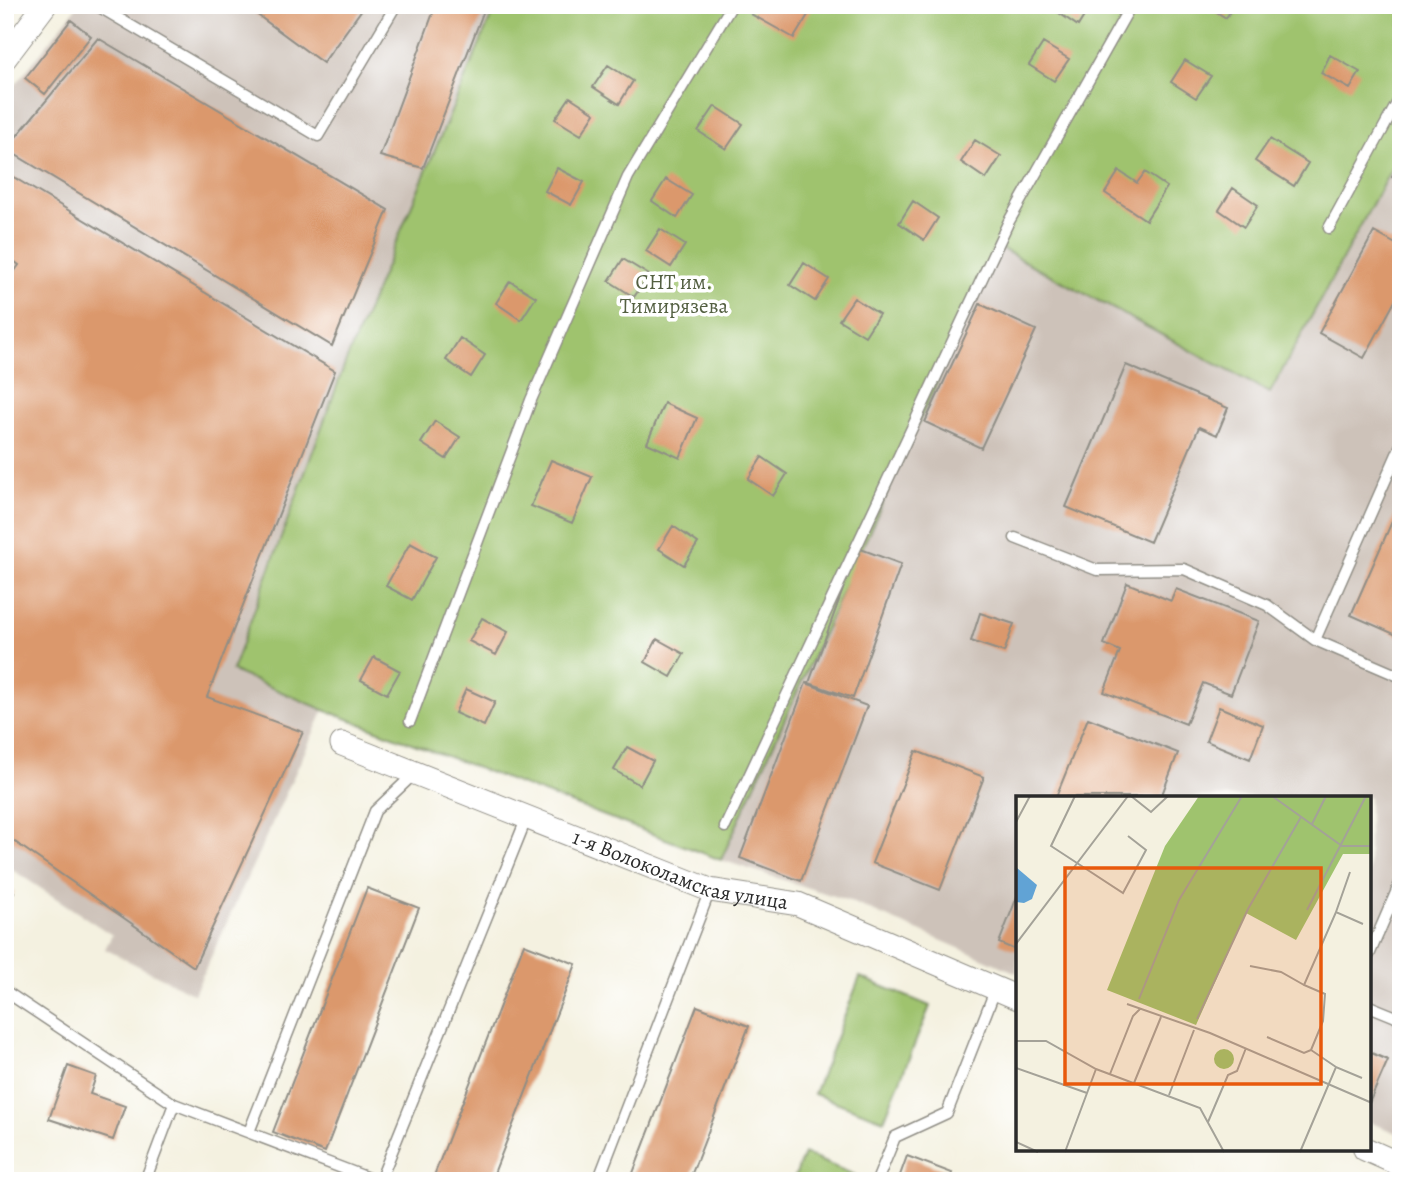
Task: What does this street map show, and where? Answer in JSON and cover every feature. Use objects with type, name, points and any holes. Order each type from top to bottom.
[{"type":"street","points":[[5,58],[45,5]]},
{"type":"street","name":"1-я Волоколамская улица","points":[[342,744],[710,890],[798,904],[1016,998]]},
{"type":"street","points":[[1369,1151],[1401,1166]]},
{"type":"lane","points":[[96,5],[318,136],[396,5]]},
{"type":"lane","points":[[410,721],[531,400],[628,177],[732,5]]},
{"type":"lane","points":[[725,827],[1008,223],[1131,5]]},
{"type":"lane","points":[[1329,228],[1401,96]]},
{"type":"lane","points":[[1315,640],[1401,444]]},
{"type":"lane","points":[[1016,538],[1097,570],[1184,569],[1267,605],[1315,640],[1401,677]]},
{"type":"lane","points":[[249,1132],[375,811],[415,772]]},
{"type":"lane","points":[[5,991],[174,1104],[378,1181],[527,817]]},
{"type":"lane","points":[[1371,950],[1401,881]]},
{"type":"lane","points":[[598,1181],[710,890]]},
{"type":"lane","points":[[877,1181],[895,1137],[947,1113],[996,988]]},
{"type":"lane","points":[[1371,1007],[1401,1019]]},
{"type":"lane","points":[[145,1181],[174,1104]]},
{"type":"shaded area","points":[[78,5],[496,5],[346,361],[232,671],[324,710],[194,994],[105,949],[112,935],[5,865],[5,98]]},
{"type":"shaded area","points":[[1401,151],[1401,1135],[1371,1123],[1371,796],[1016,796],[1016,973],[849,901],[721,860],[998,247],[1270,393]]},
{"type":"green space","name":"СНТ им. Тимирязева","points":[[496,5],[1401,5],[1401,151],[1270,393],[998,247],[721,860],[324,710],[232,671],[346,361]]},
{"type":"green space","points":[[860,977],[930,1006],[884,1120],[814,1094]]},
{"type":"green space","points":[[804,1154],[855,1175],[853,1181],[793,1181]]},
{"type":"building","points":[[244,5],[365,5],[323,63]]},
{"type":"building","points":[[436,5],[486,5],[423,168],[380,156]]},
{"type":"building","points":[[756,5],[803,5],[811,10],[794,38],[751,14]]},
{"type":"building","points":[[1055,5],[1091,5],[1078,26],[1053,9]]},
{"type":"building","points":[[1206,5],[1234,5],[1226,18]]},
{"type":"building","points":[[71,20],[91,36],[45,94],[25,78]]},
{"type":"building","points":[[98,38],[388,210],[332,346],[6,149]]},
{"type":"building","points":[[1043,43],[1069,59],[1054,81],[1029,65]]},
{"type":"building","points":[[1330,55],[1360,72],[1350,89],[1321,73]]},
{"type":"building","points":[[1185,60],[1211,76],[1196,98],[1171,82]]},
{"type":"building","points":[[608,65],[633,81],[619,104],[593,87]]},
{"type":"building","points":[[570,97],[595,113],[581,135],[555,119]]},
{"type":"building","points":[[715,106],[743,124],[726,149],[698,131]]},
{"type":"building","points":[[1270,139],[1308,163],[1294,186],[1255,161]]},
{"type":"building","points":[[975,140],[1001,156],[986,179],[961,162]]},
{"type":"building","points":[[1401,161],[1401,182],[1392,177]]},
{"type":"building","points":[[557,168],[584,182],[571,205],[545,191]]},
{"type":"building","points":[[1119,171],[1137,183],[1145,172],[1167,187],[1146,220],[1105,193]]},
{"type":"building","points":[[5,172],[335,371],[207,697],[303,732],[194,967],[5,835],[5,285],[19,265],[5,254]]},
{"type":"building","points":[[666,179],[692,195],[677,218],[652,201]]},
{"type":"building","points":[[1233,188],[1258,205],[1244,227],[1219,210]]},
{"type":"building","points":[[913,201],[938,218],[924,240],[899,223]]},
{"type":"building","points":[[660,229],[685,245],[671,267],[646,251]]},
{"type":"building","points":[[1374,232],[1401,247],[1401,290],[1364,358],[1319,333]]},
{"type":"building","points":[[623,259],[649,275],[634,297],[609,281]]},
{"type":"building","points":[[804,263],[829,279],[815,301],[790,285]]},
{"type":"building","points":[[510,281],[536,297],[521,320],[496,303]]},
{"type":"building","points":[[854,298],[879,314],[865,336],[839,320]]},
{"type":"building","points":[[980,304],[1036,330],[981,448],[925,422]]},
{"type":"building","points":[[460,338],[485,355],[471,377],[446,360]]},
{"type":"building","points":[[1126,365],[1228,408],[1217,435],[1199,427],[1150,542],[1066,507]]},
{"type":"building","points":[[664,403],[697,418],[680,458],[647,443]]},
{"type":"building","points":[[435,421],[460,437],[446,459],[421,443]]},
{"type":"building","points":[[762,457],[787,474],[773,496],[748,479]]},
{"type":"building","points":[[551,460],[592,477],[572,523],[531,506]]},
{"type":"building","points":[[1401,501],[1401,637],[1351,615]]},
{"type":"building","points":[[673,526],[698,543],[684,565],[659,549]]},
{"type":"building","points":[[410,543],[436,557],[412,600],[386,586]]},
{"type":"building","points":[[858,548],[901,564],[853,698],[809,683]]},
{"type":"building","points":[[1127,583],[1171,601],[1176,589],[1259,621],[1231,694],[1203,683],[1186,724],[1104,692],[1120,651],[1104,644]]},
{"type":"building","points":[[980,613],[1014,624],[1004,652],[971,641]]},
{"type":"building","points":[[482,618],[508,632],[496,655],[469,641]]},
{"type":"building","points":[[657,639],[684,654],[671,677],[645,662]]},
{"type":"building","points":[[374,657],[400,671],[387,694],[361,680]]},
{"type":"building","points":[[806,683],[867,706],[801,881],[740,858]]},
{"type":"building","points":[[466,689],[495,702],[484,726],[455,713]]},
{"type":"building","points":[[1219,707],[1263,725],[1250,759],[1206,741]]},
{"type":"building","points":[[1088,718],[1178,753],[1161,796],[1056,796]]},
{"type":"building","points":[[627,747],[653,761],[640,785],[614,770]]},
{"type":"building","points":[[916,751],[984,777],[940,890],[872,863]]},
{"type":"building","points":[[5,886],[14,892],[5,906]]},
{"type":"building","points":[[367,888],[419,908],[325,1152],[273,1132]]},
{"type":"building","points":[[1016,900],[1016,950],[999,943]]},
{"type":"building","points":[[524,944],[576,964],[491,1181],[432,1181]]},
{"type":"building","points":[[697,1006],[749,1026],[689,1181],[630,1181]]},
{"type":"building","points":[[1371,1053],[1388,1060],[1371,1098]]},
{"type":"building","points":[[68,1066],[96,1076],[90,1094],[125,1106],[113,1140],[49,1119]]},
{"type":"building","points":[[907,1156],[952,1173],[949,1181],[898,1181]]}]
